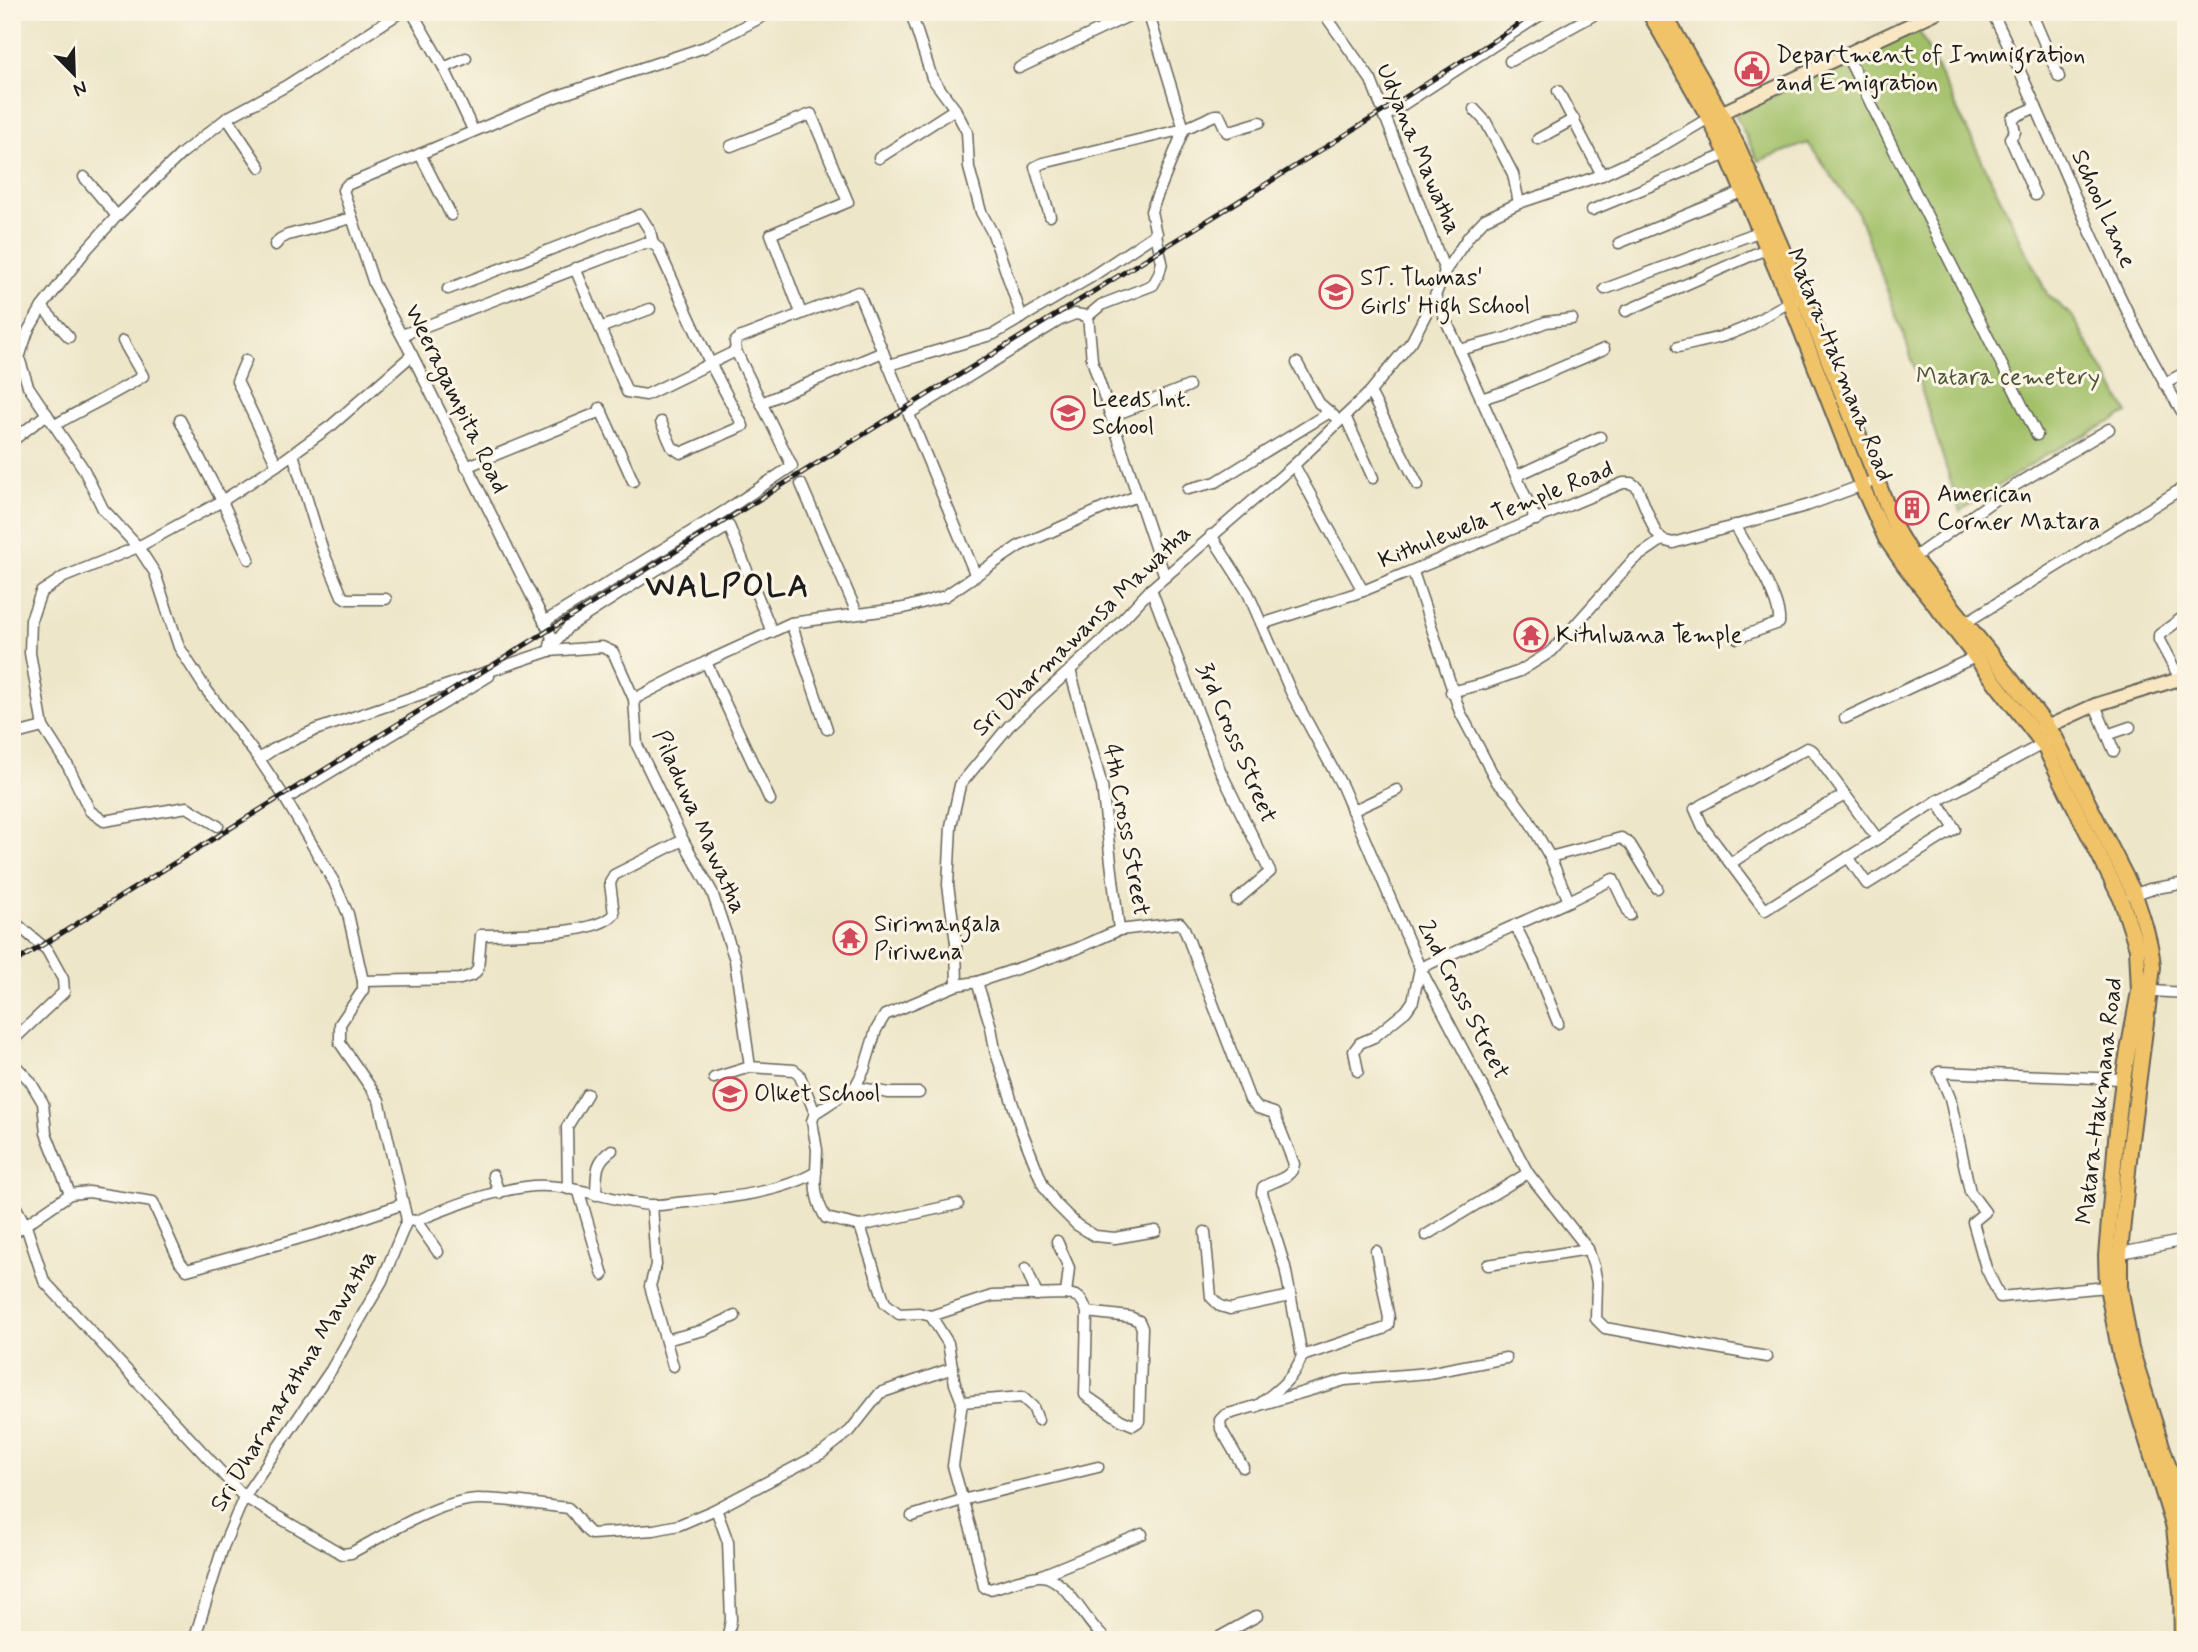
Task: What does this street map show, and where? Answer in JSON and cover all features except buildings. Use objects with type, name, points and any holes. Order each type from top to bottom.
[{"type":"main road","name":"Matara-Hakmana Road","points":[[1649,12],[1739,149],[1869,483],[1886,539],[1975,657],[2045,735]]},
{"type":"main road","name":"Matara-Hakmana Road","points":[[1663,12],[1715,116],[1727,154],[1768,248],[1797,300]]},
{"type":"main road","points":[[1715,116],[1937,12]]},
{"type":"main road","name":"Matara-Hakmana Road","points":[[1869,483],[1913,558],[1965,623],[2045,735],[2151,945],[2152,991],[2107,1286],[2120,1354],[2186,1521]]},
{"type":"main road","points":[[2045,735],[2095,705],[2183,683]]},
{"type":"main road","name":"Matara-Hakmana Road","points":[[2128,897],[2139,965],[2139,991],[2123,1079],[2113,1255],[2132,1349],[2177,1498],[2182,1640]]},
{"type":"street","points":[[401,12],[286,86],[227,118],[181,154],[87,249],[42,307],[16,358],[28,386],[83,468],[103,509],[138,547],[155,573],[179,648],[286,799],[334,883],[348,914],[363,981],[363,990],[340,1024],[340,1043],[379,1100],[402,1204],[411,1221],[438,1252]]},
{"type":"street","points":[[412,12],[444,68],[473,130]]},
{"type":"street","points":[[451,215],[420,154],[555,97],[705,47],[771,12]]},
{"type":"street","points":[[908,12],[912,16],[932,78],[955,109],[967,132],[969,168],[981,212],[993,234],[1022,318]]},
{"type":"street","points":[[1019,68],[1137,12]]},
{"type":"street","name":"Udyana Mawatha","points":[[1322,12],[1371,80],[1445,271]]},
{"type":"street","points":[[1384,117],[1545,12]]},
{"type":"street","points":[[1510,61],[1599,12]]},
{"type":"street","name":"School Lane","points":[[1992,12],[2112,283],[2164,384],[2186,418]]},
{"type":"street","points":[[2031,12],[2059,77]]},
{"type":"street","points":[[909,413],[1060,320],[1075,314],[1088,316],[1101,305],[1153,285],[1162,262],[1151,211],[1184,129],[1151,13]]},
{"type":"street","points":[[1846,54],[2037,435]]},
{"type":"street","points":[[444,68],[466,58]]},
{"type":"street","points":[[1558,91],[1602,174]]},
{"type":"street","points":[[2035,195],[2010,138],[2015,132],[2012,118],[2036,107]]},
{"type":"street","points":[[878,158],[955,109]]},
{"type":"street","points":[[1474,109],[1486,122],[1513,174],[1518,202]]},
{"type":"street","points":[[731,146],[811,114],[822,139],[848,202],[771,234],[802,313]]},
{"type":"street","points":[[1050,216],[1035,167],[1043,163],[1184,129],[1219,114],[1227,132],[1260,122]]},
{"type":"street","name":"Sri Dharmawansa Mawatha","points":[[957,985],[956,943],[948,885],[951,826],[960,785],[1009,726],[1105,638],[1151,589],[1294,465],[1370,392],[1412,341],[1445,271],[1469,236],[1485,219],[1518,202],[1602,174],[1655,150],[1715,116]]},
{"type":"street","points":[[227,118],[260,167]]},
{"type":"street","points":[[1538,139],[1574,119]]},
{"type":"street","name":"Weeragampita Road","points":[[420,154],[347,185],[343,190],[374,284],[552,637],[550,651]]},
{"type":"street","points":[[1592,210],[1727,154]]},
{"type":"street","points":[[84,177],[117,216]]},
{"type":"street","points":[[1619,243],[1744,191]]},
{"type":"street","points":[[448,289],[640,215],[650,231],[653,244]]},
{"type":"street","points":[[275,245],[288,235],[352,218]]},
{"type":"street","points":[[1605,289],[1761,231]]},
{"type":"street","points":[[889,365],[994,334],[1088,279],[1157,233]]},
{"type":"street","points":[[402,335],[575,268],[644,243],[653,244],[658,248],[711,365],[743,426],[681,453],[672,447],[661,422]]},
{"type":"street","points":[[1626,311],[1768,248]]},
{"type":"street","points":[[575,268],[627,392],[646,395],[736,351]]},
{"type":"street","points":[[544,622],[738,503],[792,466],[736,351],[735,342],[739,338],[858,292],[976,576]]},
{"type":"street","points":[[1435,296],[1536,520]]},
{"type":"street","points":[[1678,347],[1724,335],[1797,300]]},
{"type":"street","points":[[42,307],[69,337]]},
{"type":"street","points":[[600,328],[650,309]]},
{"type":"street","points":[[1088,316],[1092,360],[1165,577]]},
{"type":"street","points":[[1459,350],[1506,338],[1546,322],[1572,319]]},
{"type":"street","points":[[55,425],[104,397],[116,394],[143,376],[123,341]]},
{"type":"street","points":[[1481,399],[1604,349]]},
{"type":"street","points":[[761,403],[883,352]]},
{"type":"street","points":[[218,826],[187,807],[104,821],[90,811],[68,766],[43,727],[30,653],[31,620],[41,592],[64,577],[138,547],[222,501],[332,425],[412,355]]},
{"type":"street","points":[[246,360],[237,381],[277,465]]},
{"type":"street","points":[[1297,363],[1319,403],[1342,419],[1373,478]]},
{"type":"street","points":[[2164,384],[2186,372]]},
{"type":"street","points":[[1112,416],[1189,386]]},
{"type":"street","points":[[1370,392],[1418,485]]},
{"type":"street","points":[[466,467],[601,409],[633,481]]},
{"type":"street","points":[[1188,489],[1216,482],[1330,412]]},
{"type":"street","points":[[12,441],[47,414]]},
{"type":"street","points":[[180,421],[249,558]]},
{"type":"street","points":[[1913,558],[2011,488],[2109,429]]},
{"type":"street","points":[[1516,476],[1600,437]]},
{"type":"street","points":[[293,454],[323,551],[342,596],[347,599],[386,599]]},
{"type":"street","points":[[1294,465],[1363,591]]},
{"type":"street","name":"Kithulewela Temple Road","points":[[1262,624],[1412,572],[1623,483],[1631,483],[1637,487],[1655,531],[1662,540]]},
{"type":"street","points":[[1451,692],[1520,671],[1552,651],[1633,560],[1662,540],[1673,543],[1809,505],[1869,483]]},
{"type":"street","points":[[800,484],[857,613]]},
{"type":"street","points":[[1965,623],[2186,486]]},
{"type":"street","points":[[634,699],[791,623],[904,608],[945,596],[1018,546],[1138,496]]},
{"type":"street","points":[[1735,525],[1766,581],[1780,613],[1779,623],[1737,638]]},
{"type":"street","points":[[286,799],[491,675],[550,651],[568,627],[729,526],[772,632]]},
{"type":"street","name":"2nd Cross Street","points":[[1211,535],[1248,593],[1290,692],[1342,786],[1420,968],[1528,1173],[1588,1249],[1597,1283],[1596,1319],[1605,1328],[1767,1357]]},
{"type":"street","points":[[1412,572],[1460,712],[1497,782],[1527,817],[1550,858],[1569,901]]},
{"type":"street","name":"3rd Cross Street","points":[[1151,589],[1220,770],[1270,872],[1237,900]]},
{"type":"street","points":[[2183,683],[2159,640],[2159,635],[2186,615]]},
{"type":"street","points":[[791,623],[827,729]]},
{"type":"street","name":"Piladuwa Mawatha","points":[[550,651],[601,647],[612,652],[634,699],[637,746],[712,892],[735,960],[750,1067]]},
{"type":"street","points":[[259,759],[315,730],[550,651]]},
{"type":"street","points":[[1845,718],[1975,657]]},
{"type":"street","points":[[706,662],[770,800]]},
{"type":"street","name":"4th Cross Street","points":[[1070,670],[1102,786],[1119,930],[1180,923],[1184,928],[1250,1100],[1258,1108],[1273,1113],[1294,1164],[1286,1177],[1263,1187],[1262,1193],[1285,1267],[1302,1356]]},
{"type":"street","points":[[2095,705],[2114,751]]},
{"type":"street","points":[[12,735],[43,727]]},
{"type":"street","points":[[2108,735],[2130,727]]},
{"type":"street","points":[[1877,838],[1813,751],[1807,748],[1695,810],[1703,827],[1765,910],[2045,735]]},
{"type":"street","points":[[1352,811],[1398,790]]},
{"type":"street","points":[[1731,863],[1783,828],[1845,795]]},
{"type":"street","points":[[1847,857],[1867,884],[1955,829],[1937,801]]},
{"type":"street","points":[[1550,858],[1621,838],[1630,844],[1657,888]]},
{"type":"street","points":[[363,981],[460,979],[473,975],[478,970],[481,935],[580,930],[610,919],[614,914],[610,883],[614,875],[683,840]]},
{"type":"street","points":[[1358,1071],[1354,1051],[1360,1043],[1374,1037],[1406,1011],[1413,1002],[1420,968],[1613,879],[1630,915]]},
{"type":"street","points":[[2128,897],[2186,883]]},
{"type":"street","points":[[12,920],[47,950],[63,979],[64,992],[12,1041]]},
{"type":"street","points":[[1515,926],[1534,962],[1558,1023]]},
{"type":"street","points":[[958,1204],[860,1226],[826,1218],[821,1210],[815,1183],[817,1150],[812,1121],[815,1113],[855,1087],[864,1070],[876,1030],[885,1015],[957,985],[977,982],[1076,949],[1119,930]]},
{"type":"street","points":[[977,982],[995,1050],[1021,1129],[1043,1185],[1055,1203],[1077,1225],[1095,1236],[1115,1238],[1156,1231]]},
{"type":"street","points":[[2152,991],[2186,993]]},
{"type":"street","points":[[12,1062],[30,1081],[43,1103],[46,1133],[70,1194]]},
{"type":"street","points":[[714,1079],[750,1067],[794,1070],[799,1074],[815,1113]]},
{"type":"street","points":[[2107,1286],[2000,1297],[1986,1268],[1973,1222],[1985,1212],[1970,1192],[1950,1098],[1939,1072],[2123,1079]]},
{"type":"street","points":[[855,1087],[889,1093],[919,1093]]},
{"type":"street","points":[[568,1189],[567,1127],[587,1094]]},
{"type":"street","points":[[596,1195],[598,1166],[602,1157],[612,1150]]},
{"type":"street","points":[[411,1221],[469,1199],[534,1186],[568,1189],[652,1205],[717,1199],[774,1188],[802,1180],[816,1172]]},
{"type":"street","points":[[1426,1235],[1528,1173]]},
{"type":"street","points":[[493,1175],[499,1193]]},
{"type":"street","points":[[12,1234],[70,1194],[89,1192],[153,1202],[180,1262],[187,1270],[325,1231],[402,1204]]},
{"type":"street","points":[[579,1192],[603,1275]]},
{"type":"street","points":[[12,1200],[26,1226],[44,1281],[244,1497],[342,1555],[436,1510],[457,1502],[479,1499],[568,1508],[578,1516],[583,1529],[591,1534],[654,1530],[679,1525],[716,1509],[822,1453],[850,1431],[880,1393],[953,1368]]},
{"type":"street","points":[[652,1205],[656,1265],[650,1286],[673,1366]]},
{"type":"street","name":"Sri Dharmarathna Mawatha","points":[[194,1640],[223,1547],[244,1497],[331,1370],[383,1281],[411,1221]]},
{"type":"street","points":[[860,1226],[885,1303],[899,1314],[919,1313],[931,1316],[992,1296],[1075,1294],[1082,1299],[1087,1312],[1085,1395],[1121,1420],[1133,1425],[1139,1421],[1142,1328],[1139,1321],[1130,1317],[1087,1312]]},
{"type":"street","points":[[1205,1232],[1210,1297],[1220,1306],[1230,1309],[1290,1296]]},
{"type":"street","points":[[2113,1255],[2186,1240]]},
{"type":"street","points":[[1057,1241],[1069,1268],[1066,1294]]},
{"type":"street","points":[[1488,1265],[1588,1249]]},
{"type":"street","points":[[1256,1407],[1286,1384],[1297,1370],[1302,1356],[1388,1325],[1389,1318],[1376,1251]]},
{"type":"street","points":[[1026,1268],[1037,1295]]},
{"type":"street","points":[[666,1340],[704,1330],[735,1316]]},
{"type":"street","points":[[931,1316],[948,1343],[955,1384],[962,1402],[953,1466],[984,1587],[990,1589],[1040,1576],[1142,1534]]},
{"type":"street","points":[[1243,1467],[1221,1429],[1220,1420],[1225,1415],[1345,1380],[1427,1373],[1506,1358]]},
{"type":"street","points":[[962,1402],[1022,1397],[1033,1407],[1038,1420]]},
{"type":"street","points":[[912,1516],[962,1500],[1098,1467]]},
{"type":"street","points":[[716,1509],[728,1542],[731,1620],[727,1640]]},
{"type":"street","points":[[1040,1576],[1050,1578],[1069,1594],[1100,1638]]},
{"type":"street","points":[[1214,1640],[1257,1616]]},
{"type":"green space","name":"Matara cemetery","points":[[1918,29],[2048,296],[2072,316],[2128,413],[2044,456],[1960,511],[1904,335],[1858,213],[1808,143],[1758,161],[1735,114]]},
{"type":"railway","points":[[12,964],[1382,112],[1512,29],[1533,12]]},
{"type":"place","name":"Department of Immigration and Emigration","points":[[1752,69]]},
{"type":"place","name":"ST. Thomas' Girls' High School","points":[[1336,292]]},
{"type":"place","name":"Leeds Int. School","points":[[1068,413]]},
{"type":"place","name":"American Corner Matara","points":[[1912,508]]},
{"type":"place","name":"Kitulwana Temple","points":[[1531,635]]},
{"type":"place","name":"Sirimangala Piriwena","points":[[850,938]]},
{"type":"place","name":"Olket School","points":[[730,1094]]},
{"type":"district","name":"WALPOLA","points":[[728,587]]}]
